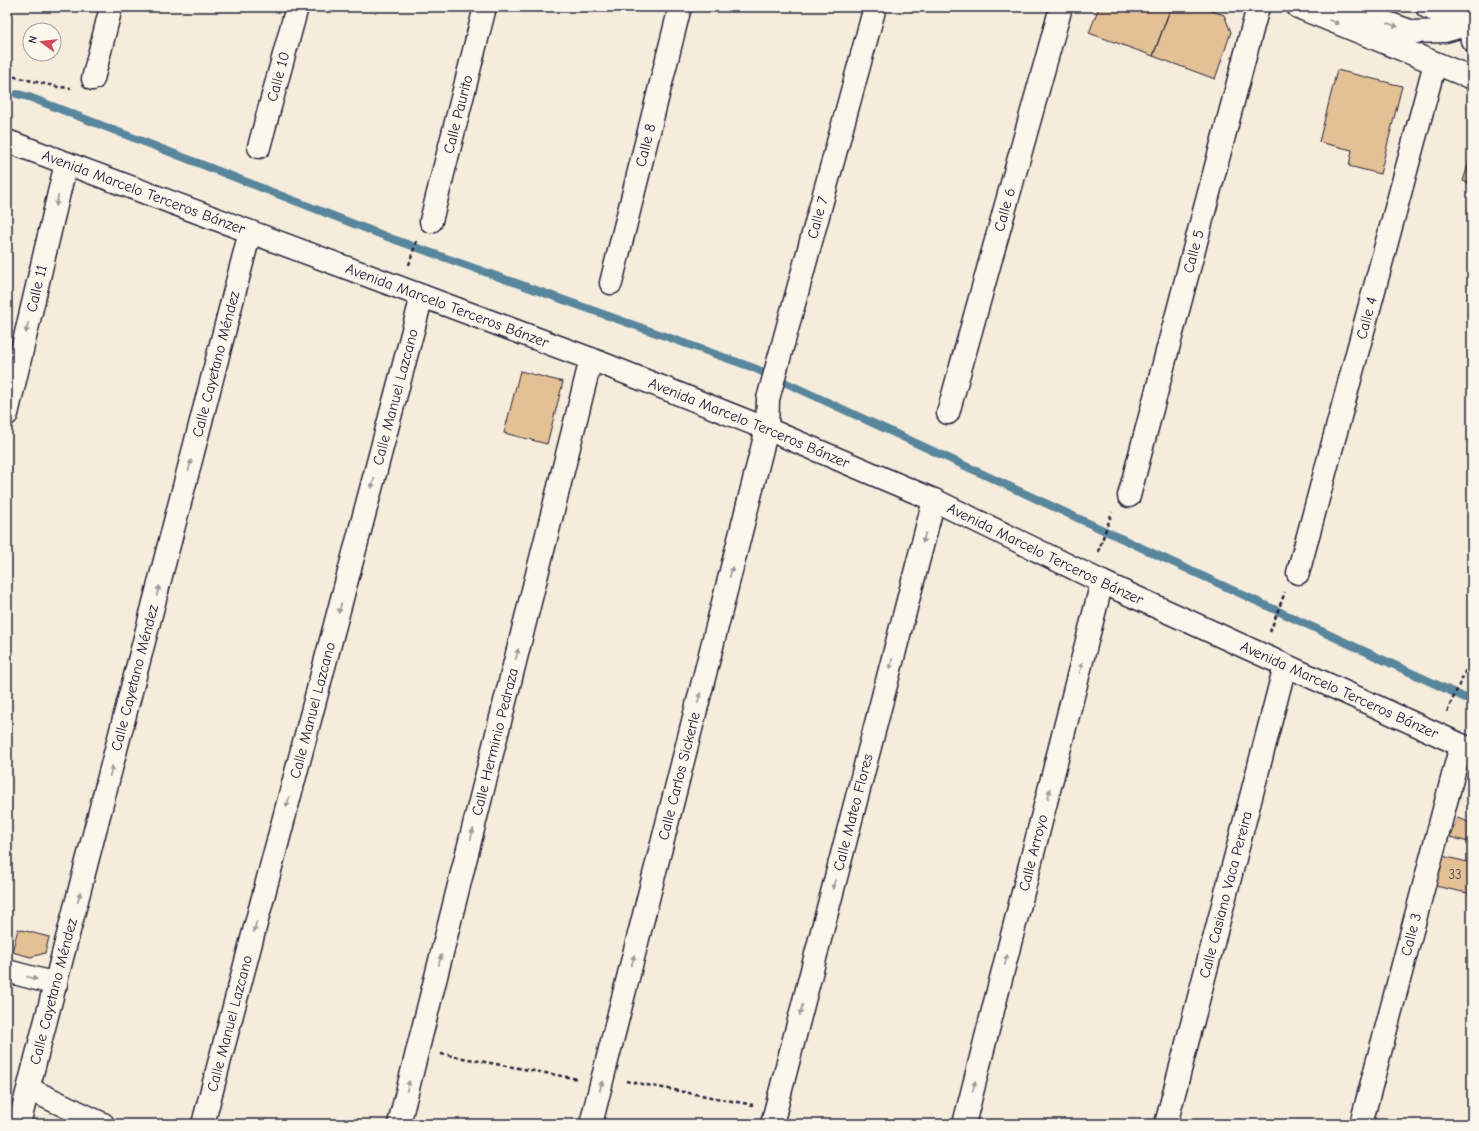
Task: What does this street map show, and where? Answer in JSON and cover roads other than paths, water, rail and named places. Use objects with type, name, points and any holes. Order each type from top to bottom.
[{"type":"street","points":[[93,79],[111,7]]},
{"type":"street","name":"Calle 10","points":[[259,147],[297,7]]},
{"type":"street","name":"Calle Paurito","points":[[425,228],[485,7]]},
{"type":"street","name":"Calle 8","points":[[611,283],[680,7]]},
{"type":"street","name":"Calle 7","points":[[767,429],[768,398],[875,7]]},
{"type":"street","name":"Calle 6","points":[[948,413],[1061,7]]},
{"type":"street","name":"Calle 5","points":[[1121,503],[1258,7]]},
{"type":"street","points":[[1298,7],[1472,78]]},
{"type":"street","points":[[1343,7],[1413,32],[1471,27]]},
{"type":"street","points":[[1427,7],[1471,27]]},
{"type":"street","name":"Calle 4","points":[[1298,573],[1435,63]]},
{"type":"street","name":"Avenida Marcelo Terceros Bánzer","points":[[7,141],[591,359],[767,429],[934,500],[1102,582],[1466,747]]},
{"type":"street","name":"Calle 11","points":[[7,414],[66,163]]},
{"type":"street","name":"Calle Cayetano Méndez","points":[[19,1124],[250,232]]},
{"type":"street","name":"Calle Manuel Lazcano","points":[[203,1124],[422,296]]},
{"type":"street","name":"Calle Herminio Pedraza","points":[[399,1124],[591,359]]},
{"type":"street","name":"Calle Carlos Sickerle","points":[[591,1124],[767,429]]},
{"type":"street","name":"Calle Mateo Flores","points":[[772,1124],[934,500]]},
{"type":"street","name":"Calle Arroyo","points":[[964,1124],[1102,582]]},
{"type":"street","name":"Calle Casiano Vaca Pereira","points":[[1166,1124],[1285,666]]},
{"type":"street","name":"Calle 3","points":[[1361,1124],[1466,747]]},
{"type":"street","points":[[7,971],[56,984]]},
{"type":"street","points":[[29,1089],[103,1124]]},
{"type":"waterway","points":[[17,94],[29,97],[390,238],[754,368],[1472,701]]}]
